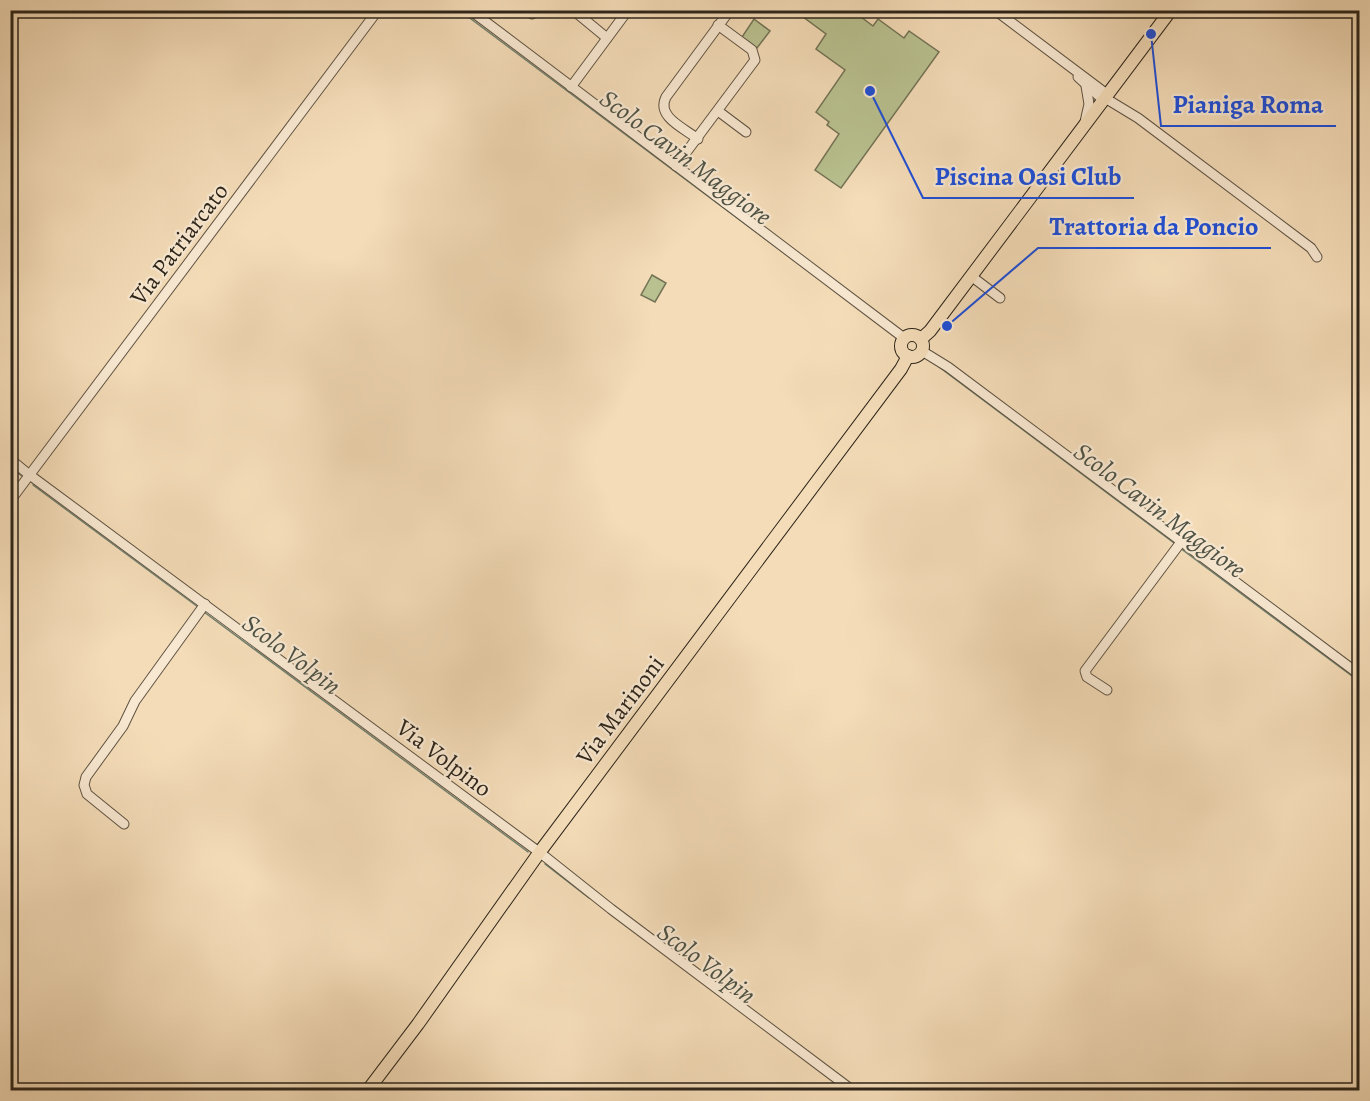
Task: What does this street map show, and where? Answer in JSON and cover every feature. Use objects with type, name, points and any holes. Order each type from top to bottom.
[{"type":"main road","points":[[921,345],[911,335],[904,338],[901,348],[908,356],[916,356],[930,331],[1172,10]]},
{"type":"main road","name":"Via Marinoni","points":[[368,1090],[418,1024],[539,853],[901,369],[908,356]]},
{"type":"street","name":"Via Patriarcato","points":[[10,501],[378,10]]},
{"type":"street","points":[[470,10],[904,338]]},
{"type":"street","points":[[573,10],[608,38]]},
{"type":"street","points":[[571,87],[628,10]]},
{"type":"street","points":[[698,139],[668,117],[663,104],[730,10]]},
{"type":"street","points":[[995,10],[1062,60],[1105,98]]},
{"type":"street","points":[[676,166],[754,64],[755,57],[752,50],[718,25]]},
{"type":"street","points":[[1062,60],[1086,86],[1138,118],[1311,248],[1317,257]]},
{"type":"street","points":[[1084,125],[1089,104],[1086,86]]},
{"type":"street","points":[[718,111],[746,132]]},
{"type":"street","points":[[971,276],[1000,298]]},
{"type":"street","points":[[921,345],[1178,546],[1359,675]]},
{"type":"street","name":"Via Volpino","points":[[10,459],[203,608],[539,853],[852,1090]]},
{"type":"street","points":[[1107,690],[1087,677],[1085,671],[1178,546]]},
{"type":"street","points":[[124,824],[87,794],[84,785],[86,777],[123,726],[135,701],[203,608]]},
{"type":"green space","points":[[795,11],[853,11],[873,26],[878,19],[904,38],[909,31],[939,52],[841,188],[815,170],[839,134],[816,112],[845,70],[816,49],[826,34]]},
{"type":"green space","points":[[754,19],[770,31],[757,48],[742,37]]},
{"type":"green space","points":[[652,275],[666,283],[655,302],[641,295]]},
{"type":"waterway","name":"Scolo Cavin Maggiore","points":[[459,10],[816,277]]},
{"type":"waterway","name":"Scolo Cavin Maggiore","points":[[939,367],[1174,543]]},
{"type":"waterway","name":"Scolo Volpin","points":[[10,468],[22,476]]},
{"type":"waterway","name":"Scolo Volpin","points":[[33,485],[198,607]]},
{"type":"waterway","name":"Scolo Cavin Maggiore","points":[[1180,548],[1360,682]]},
{"type":"waterway","name":"Scolo Volpin","points":[[204,612],[528,852]]},
{"type":"waterway","name":"Scolo Volpin","points":[[545,864],[589,898]]},
{"type":"place","name":"Pianiga Roma","points":[[1151,34]]},
{"type":"place","name":"Piscina Oasi Club","points":[[870,91]]},
{"type":"place","name":"Trattoria da Poncio","points":[[947,326]]}]
